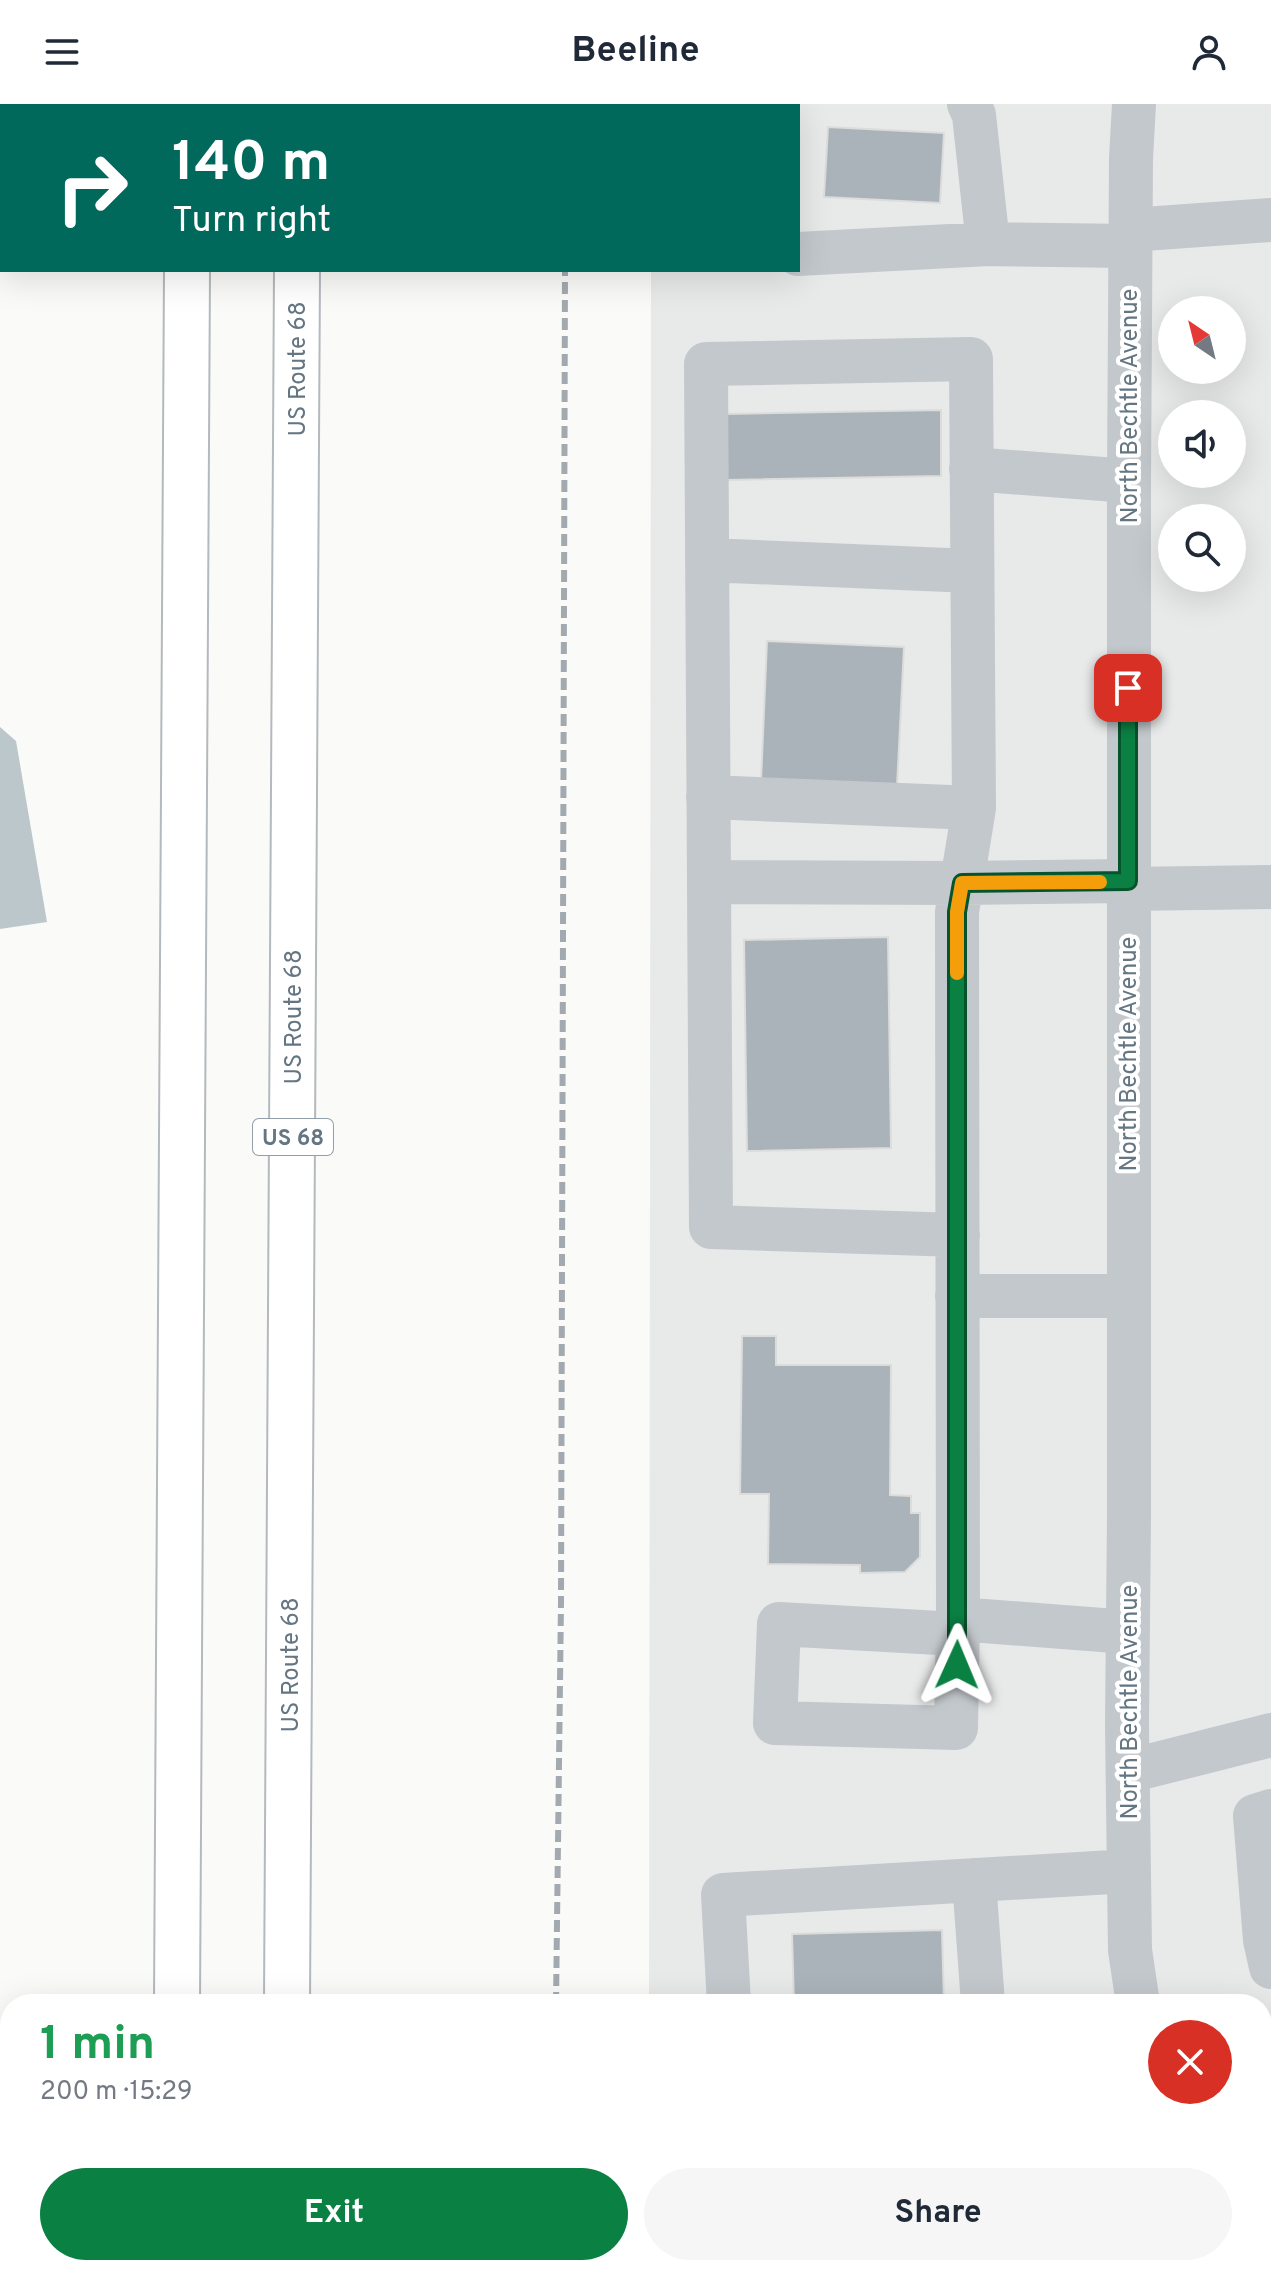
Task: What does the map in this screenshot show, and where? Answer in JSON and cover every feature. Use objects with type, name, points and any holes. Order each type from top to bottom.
[{"type":"highway","points":[[177,1994],[187,272]]},
{"type":"highway","name":"US Route 68","points":[[287,1994],[297,272]]},
{"type":"street","points":[[969,104],[974,115],[988,244]]},
{"type":"street","name":"North Bechtle Avenue","points":[[1134,104],[1129,481],[1128,1632],[1130,1950],[1137,1994]]},
{"type":"street","points":[[800,254],[1130,238],[1271,220]]},
{"type":"street","points":[[958,1235],[711,1227],[706,364],[971,359],[974,808],[957,912],[958,1235],[958,1626],[956,1728],[775,1723],[779,1624],[958,1626],[1128,1632]]},
{"type":"street","points":[[971,469],[1129,481]]},
{"type":"street","points":[[707,560],[972,571]]},
{"type":"street","points":[[708,797],[974,808]]},
{"type":"street","points":[[709,882],[1271,887]]},
{"type":"street","points":[[957,1296],[1129,1296]]},
{"type":"street","points":[[1129,1771],[1271,1735]]},
{"type":"street","points":[[1271,1811],[1255,1816],[1265,1940],[1271,1967]]},
{"type":"street","points":[[728,1994],[723,1895],[1129,1871]]},
{"type":"street","points":[[974,1880],[982,1994]]},
{"type":"shaded area","points":[[800,104],[1271,104],[1271,1994],[649,1994],[651,272],[800,272]]},
{"type":"shaded area","points":[[0,727],[16,741],[47,922],[0,929]]},
{"type":"building","points":[[828,127],[944,133],[940,203],[824,197]]},
{"type":"building","points":[[941,410],[941,476],[727,480],[726,414]]},
{"type":"building","points":[[767,641],[904,647],[897,787],[761,781]]},
{"type":"building","points":[[888,937],[891,1148],[747,1151],[744,940]]},
{"type":"building","points":[[742,1336],[776,1336],[776,1365],[891,1365],[890,1495],[911,1496],[911,1513],[920,1513],[920,1557],[905,1572],[860,1573],[860,1565],[768,1564],[769,1494],[740,1494]]},
{"type":"building","points":[[942,1930],[944,1994],[794,1994],[792,1934]]},
{"type":"railway","points":[[556,1994],[561,1602],[565,272]]},
{"type":"slow traffic","points":[[957,973],[957,912],[962,883],[1100,882]]},
{"type":"route","points":[[957,1665],[957,912],[962,883],[1128,881],[1128,688]]}]
